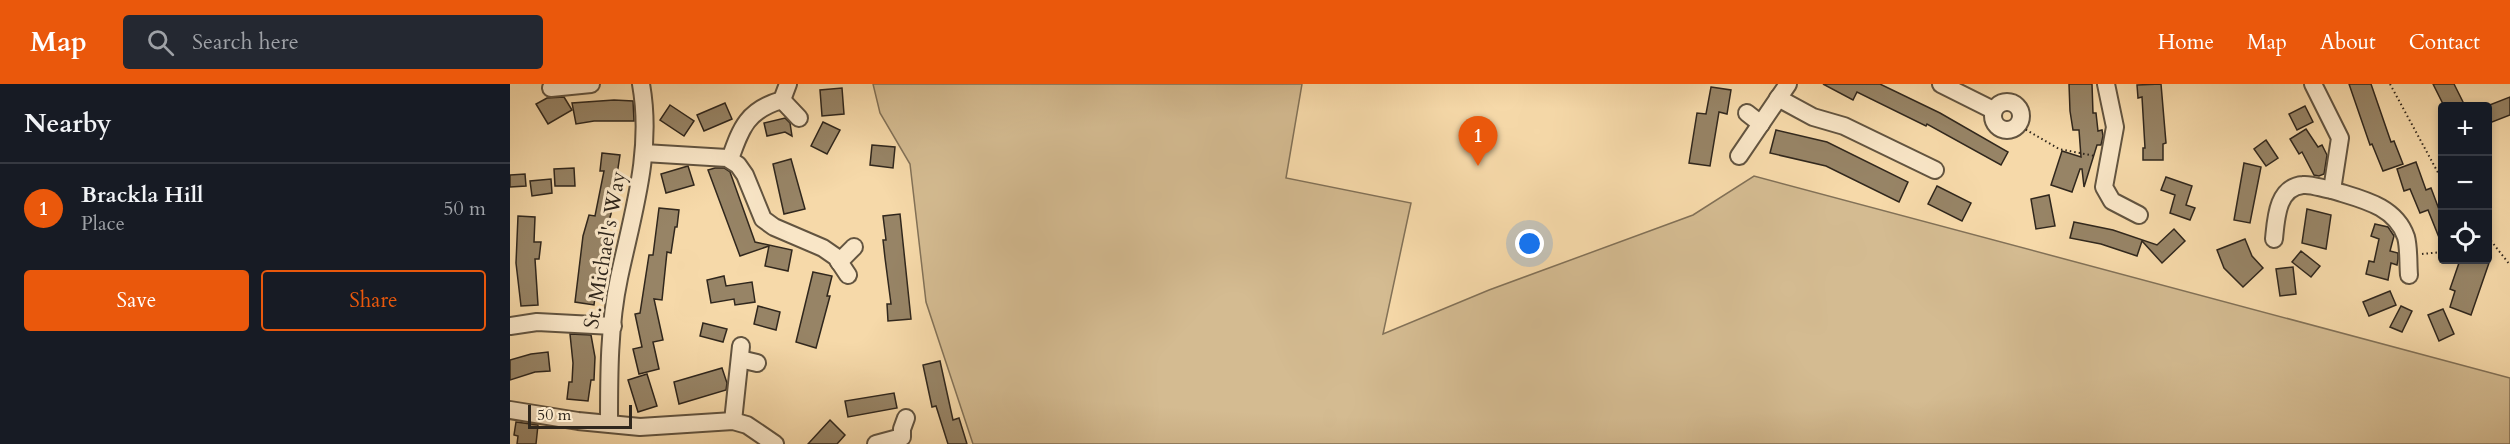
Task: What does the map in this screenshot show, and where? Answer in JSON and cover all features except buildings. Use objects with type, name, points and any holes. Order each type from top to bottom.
[{"type":"street","points":[[551,88],[591,84]]},
{"type":"street","name":"St. Michael's Way","points":[[609,423],[613,326],[619,278],[632,226],[644,153],[645,108],[640,84]]},
{"type":"street","points":[[782,100],[788,84]]},
{"type":"street","points":[[1739,156],[1788,84]]},
{"type":"street","points":[[1941,84],[1993,110],[1993,122],[2001,129],[2010,130],[2018,125]]},
{"type":"street","points":[[2106,84],[2115,127],[2104,187],[2112,201],[2139,215]]},
{"type":"street","points":[[2313,84],[2340,138],[2332,190]]},
{"type":"street","points":[[1779,98],[1813,117],[1844,126],[1935,171]]},
{"type":"street","points":[[730,159],[743,126],[764,105],[782,100]]},
{"type":"street","points":[[782,100],[799,118]]},
{"type":"street","points":[[1747,113],[1761,123]]},
{"type":"street","points":[[644,153],[715,156],[730,159],[738,165],[751,184],[754,200],[763,219],[774,227],[817,244],[843,268],[854,248]]},
{"type":"street","points":[[2274,239],[2276,208],[2289,192],[2302,185],[2332,190],[2372,202],[2397,219],[2406,238],[2409,275]]},
{"type":"street","points":[[510,326],[537,322],[613,326]]},
{"type":"street","points":[[733,421],[741,353],[757,363]]},
{"type":"street","points":[[510,410],[640,426],[733,421],[747,425],[775,444]]},
{"type":"street","points":[[876,444],[907,441],[902,429],[906,418]]},
{"type":"path","points":[[2390,84],[2438,173]]},
{"type":"path","points":[[2018,125],[2059,149],[2109,159]]},
{"type":"path","points":[[2492,243],[2510,265]]},
{"type":"path","points":[[2407,254],[2438,253]]},
{"type":"shaded area","points":[[873,84],[1302,84],[1286,178],[1411,203],[1383,334],[1489,290],[1693,215],[1754,176],[2510,378],[2510,444],[973,444],[926,302],[910,164],[880,113]]},
{"type":"place","name":"Brackla Hill","points":[[1478,166]]}]
